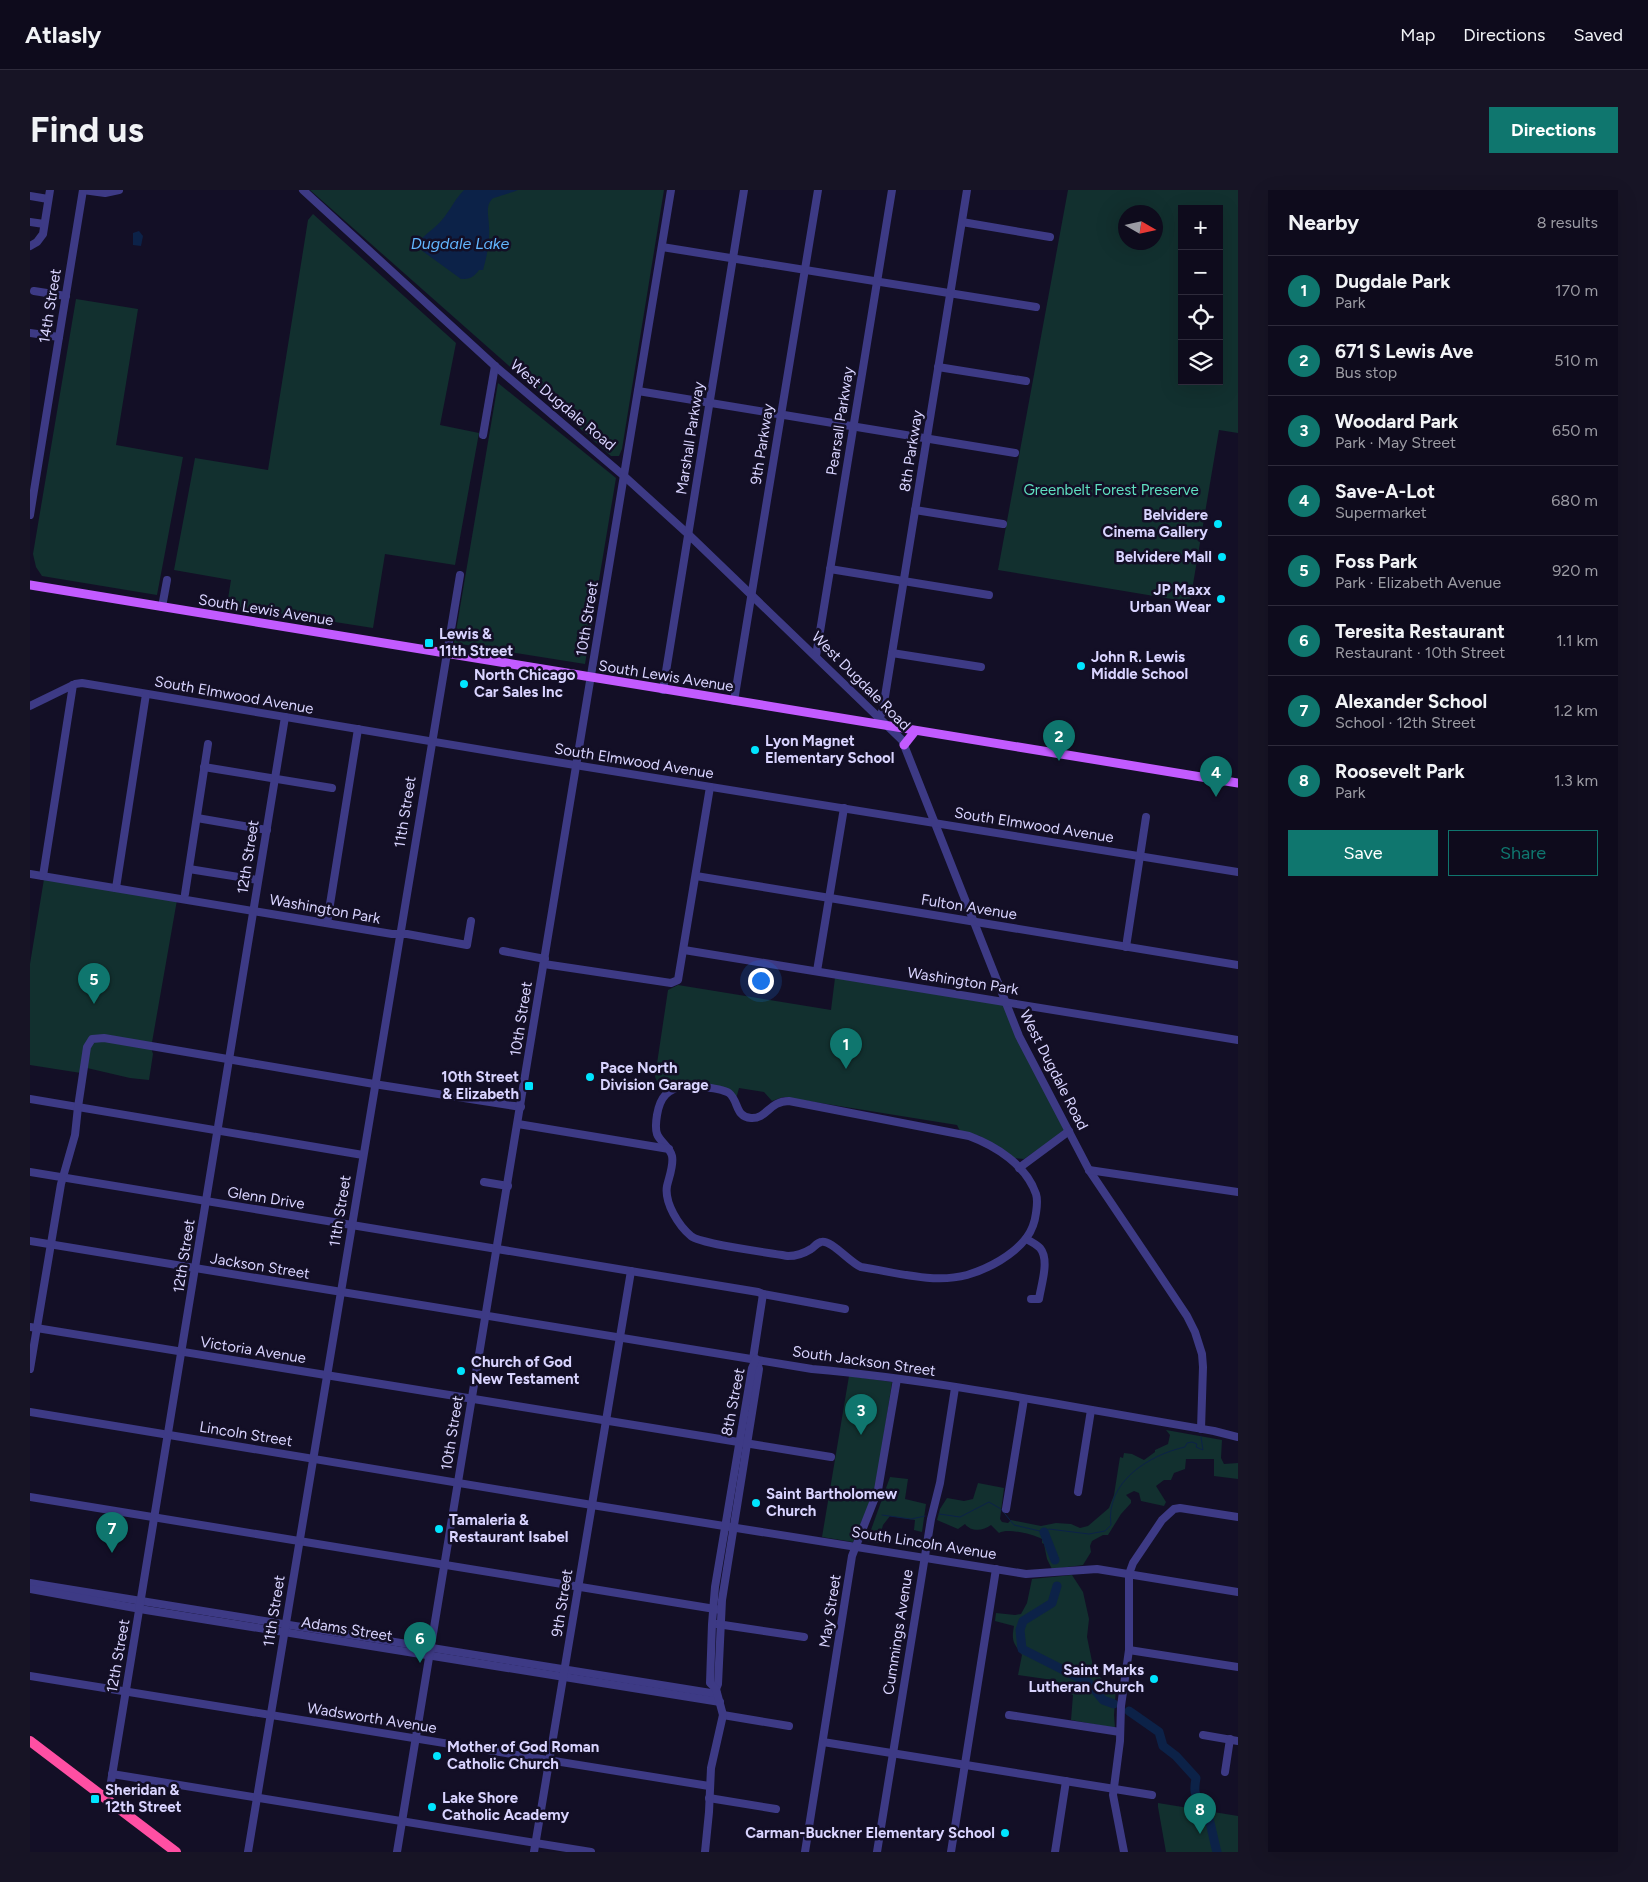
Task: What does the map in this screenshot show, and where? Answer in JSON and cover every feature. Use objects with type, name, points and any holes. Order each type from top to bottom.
[{"type":"highway","points":[[30,1741],[176,1852]]},
{"type":"main road","name":"South Lewis Avenue","points":[[30,585],[734,702],[1238,783]]},
{"type":"main road","points":[[904,745],[915,731]]},
{"type":"street","points":[[30,246],[42,237],[50,190]]},
{"type":"street","points":[[83,190],[105,193],[119,190]]},
{"type":"street","name":"14th Street","points":[[30,514],[83,190]]},
{"type":"street","name":"West Dugdale Road","points":[[303,190],[495,366],[624,476],[688,534],[902,740],[1018,1036],[1089,1170],[1167,1286],[1195,1332],[1202,1354],[1203,1367],[1201,1429]]},
{"type":"street","name":"10th Street","points":[[397,1852],[671,190]]},
{"type":"street","name":"Marshall Parkway","points":[[663,690],[744,190]]},
{"type":"street","name":"9th Parkway","points":[[734,702],[818,190]]},
{"type":"street","name":"Pearsall Parkway","points":[[816,656],[892,190]]},
{"type":"street","name":"8th Parkway","points":[[880,717],[904,581],[967,190]]},
{"type":"street","points":[[30,196],[48,199]]},
{"type":"street","points":[[30,222],[44,224]]},
{"type":"street","points":[[962,222],[1050,237]]},
{"type":"street","points":[[662,246],[1036,307]]},
{"type":"street","points":[[34,292],[66,296]]},
{"type":"street","points":[[30,333],[59,337]]},
{"type":"street","points":[[483,435],[495,366]]},
{"type":"street","points":[[938,367],[1026,380]]},
{"type":"street","points":[[638,391],[1015,453]]},
{"type":"street","points":[[915,510],[1002,524]]},
{"type":"street","points":[[830,569],[989,595]]},
{"type":"street","name":"11th Street","points":[[248,1852],[460,575]]},
{"type":"street","points":[[162,607],[166,580]]},
{"type":"street","points":[[892,653],[981,667]]},
{"type":"street","name":"South Elmwood Avenue","points":[[30,706],[73,685],[82,683],[577,766],[1238,872]]},
{"type":"street","points":[[43,876],[73,685]]},
{"type":"street","points":[[116,888],[146,694]]},
{"type":"street","name":"12th Street","points":[[106,1799],[109,1794],[196,1269],[285,717]]},
{"type":"street","points":[[326,923],[358,729]]},
{"type":"street","points":[[185,894],[208,744]]},
{"type":"street","points":[[204,767],[332,788]]},
{"type":"street","points":[[503,951],[544,961],[670,984],[678,980],[710,787]]},
{"type":"street","points":[[817,971],[844,808]]},
{"type":"street","points":[[1126,947],[1146,817]]},
{"type":"street","points":[[197,818],[267,830]]},
{"type":"street","points":[[190,869],[258,880]]},
{"type":"street","name":"Washington Park","points":[[30,874],[468,945],[472,921]]},
{"type":"street","name":"Fulton Avenue","points":[[696,876],[1238,966]]},
{"type":"street","name":"Washington Park","points":[[684,950],[1238,1040]]},
{"type":"street","points":[[30,1369],[34,1328],[62,1178],[74,1144],[87,1047],[92,1040],[98,1037],[520,1107]]},
{"type":"street","points":[[686,1086],[723,1090],[734,1099],[739,1112],[750,1118],[762,1116],[780,1101],[789,1101],[969,1136],[999,1150],[1019,1168],[1032,1186],[1038,1205],[1031,1231],[1026,1238],[1012,1252],[980,1271],[952,1278],[930,1278],[861,1267],[853,1264],[832,1244],[826,1242],[820,1242],[798,1256],[788,1256],[697,1241],[684,1230],[672,1211],[667,1189],[672,1155],[657,1135],[655,1122],[659,1104],[670,1090],[686,1086]]},
{"type":"street","points":[[30,1099],[363,1154]]},
{"type":"street","points":[[518,1124],[669,1149]]},
{"type":"street","points":[[1019,1168],[1069,1131]]},
{"type":"street","points":[[1089,1170],[1238,1192]]},
{"type":"street","name":"Glenn Drive","points":[[30,1172],[631,1270],[845,1309]]},
{"type":"street","points":[[484,1182],[508,1186]]},
{"type":"street","points":[[1026,1238],[1039,1248],[1044,1256],[1038,1299],[1031,1299]]},
{"type":"street","name":"Jackson Street","points":[[30,1242],[486,1317]]},
{"type":"street","name":"9th Street","points":[[534,1852],[631,1270]]},
{"type":"street","name":"8th Street","points":[[705,1852],[710,1768],[723,1715],[718,1695],[717,1609],[743,1443],[763,1294]]},
{"type":"street","name":"South Jackson Street","points":[[486,1317],[812,1369],[863,1373],[1201,1429],[1238,1438]]},
{"type":"street","name":"Victoria Avenue","points":[[34,1328],[831,1457]]},
{"type":"street","name":"May Street","points":[[805,1852],[852,1556],[880,1484],[897,1379]]},
{"type":"street","name":"Cummings Avenue","points":[[877,1852],[933,1508],[940,1482],[955,1388]]},
{"type":"street","points":[[1006,1509],[1024,1399]]},
{"type":"street","points":[[1078,1492],[1091,1410]]},
{"type":"street","name":"Lincoln Street","points":[[30,1412],[458,1483]]},
{"type":"street","name":"South Lincoln Avenue","points":[[458,1483],[996,1569],[1033,1574],[1089,1569],[1238,1592]]},
{"type":"street","points":[[30,1497],[717,1609]]},
{"type":"street","points":[[1124,1852],[1113,1798],[1113,1789],[1121,1706],[1129,1650],[1129,1574],[1133,1563],[1157,1527],[1166,1515],[1177,1508],[1238,1518]]},
{"type":"street","points":[[951,1852],[996,1569]]},
{"type":"street","name":"Adams Street","points":[[30,1583],[140,1605]]},
{"type":"street","name":"Adams Street","points":[[30,1590],[140,1605],[564,1674],[718,1695]]},
{"type":"street","points":[[716,1624],[804,1637]]},
{"type":"street","points":[[1129,1650],[1238,1667]]},
{"type":"street","name":"Wadsworth Avenue","points":[[30,1676],[709,1786]]},
{"type":"street","points":[[723,1715],[790,1726]]},
{"type":"street","points":[[1009,1715],[1120,1732]]},
{"type":"street","points":[[1203,1735],[1234,1740],[1225,1772]]},
{"type":"street","points":[[823,1742],[1152,1795]]},
{"type":"street","points":[[112,1774],[592,1852]]},
{"type":"street","points":[[1055,1852],[1066,1781]]},
{"type":"street","points":[[709,1798],[776,1809]]},
{"type":"green space","points":[[310,190],[664,190],[622,449],[619,456],[611,456]]},
{"type":"green space","name":"Greenbelt Forest Preserve","points":[[1068,190],[1238,190],[1238,433],[1219,430],[1190,602],[998,570]]},
{"type":"green space","points":[[313,214],[456,343],[440,425],[479,433],[455,565],[385,554],[373,628],[227,605],[231,580],[174,570],[195,458],[268,470],[308,220]]},
{"type":"green space","points":[[76,299],[138,309],[116,445],[183,457],[157,595],[42,576],[36,567],[33,554]]},
{"type":"green space","points":[[498,383],[616,478],[585,664],[454,643]]},
{"type":"green space","points":[[44,879],[177,900],[151,1048],[153,1054],[149,1080],[130,1078],[87,1068],[81,1073],[30,1065],[30,964]]},
{"type":"green space","points":[[835,978],[1003,1005],[1066,1130],[1024,1159],[1014,1158],[980,1136],[960,1131],[957,1125],[783,1097],[772,1101],[764,1092],[739,1088],[736,1099],[723,1087],[674,1085],[662,1092],[655,1077],[668,990],[678,985],[831,1010]]},
{"type":"green space","points":[[849,1376],[892,1382],[876,1488],[853,1542],[822,1537]]},
{"type":"green space","points":[[1166,1430],[1222,1440],[1221,1458],[1224,1464],[1238,1463],[1238,1479],[1214,1476],[1214,1459],[1186,1459],[1185,1469],[1174,1473],[1171,1480],[1164,1480],[1156,1486],[1166,1502],[1164,1506],[1141,1501],[1139,1493],[1134,1491],[1126,1495],[1131,1500],[1131,1503],[1121,1514],[1108,1535],[1103,1535],[1092,1541],[1090,1546],[1091,1552],[1083,1565],[1052,1569],[1047,1559],[1042,1539],[1032,1535],[1014,1531],[999,1533],[991,1525],[977,1530],[965,1524],[958,1529],[937,1520],[940,1509],[947,1498],[964,1501],[973,1499],[978,1483],[1004,1488],[1000,1519],[1002,1522],[1008,1523],[1011,1520],[1041,1526],[1056,1523],[1071,1524],[1080,1528],[1088,1526],[1109,1508],[1114,1495],[1120,1457],[1123,1458],[1124,1453],[1132,1454],[1144,1460],[1155,1450],[1168,1444],[1170,1435]]},
{"type":"green space","points":[[890,1477],[908,1479],[905,1499],[926,1504],[922,1532],[914,1530],[915,1520],[890,1516],[883,1525],[878,1543],[867,1541]]},
{"type":"green space","points":[[1072,1575],[1083,1592],[1089,1619],[1087,1637],[1094,1671],[1106,1683],[1116,1688],[1115,1728],[1071,1720],[1073,1695],[1053,1688],[1046,1679],[1018,1675],[1022,1655],[1014,1642],[1014,1626],[995,1621],[996,1613],[1021,1614],[1027,1603],[1032,1579]]},
{"type":"green space","points":[[1158,1803],[1238,1816],[1238,1852],[1166,1852]]},
{"type":"water","name":"Dugdale Lake","points":[[464,190],[518,190],[493,198],[490,202],[488,209],[489,243],[483,270],[479,270],[471,278],[461,279],[417,247],[422,238],[444,218]]},
{"type":"water","points":[[139,231],[143,236],[141,246],[133,245],[133,233]]},
{"type":"waterway","points":[[939,1514],[960,1517],[989,1502],[1001,1509],[1014,1525],[1044,1532],[1049,1529],[1089,1534],[1105,1531],[1111,1525],[1111,1510],[1115,1496],[1122,1484],[1132,1473],[1157,1457],[1185,1447],[1187,1443],[1197,1444],[1196,1447],[1203,1450],[1201,1437]]},
{"type":"waterway","points":[[882,1515],[911,1519],[925,1516]]},
{"type":"waterway","points":[[1044,1532],[1055,1560]]},
{"type":"waterway","points":[[1057,1586],[1052,1603],[1023,1621],[1020,1630],[1022,1649],[1089,1683],[1103,1700],[1114,1704]]},
{"type":"waterway","points":[[1129,1711],[1159,1732],[1163,1746],[1176,1756],[1196,1778],[1196,1794],[1208,1815],[1217,1852]]},
{"type":"place","name":"Belvidere Cinema Gallery","points":[[1218,524]]},
{"type":"place","name":"Belvidere Mall","points":[[1222,557]]},
{"type":"place","name":"JP Maxx Urban Wear","points":[[1221,599]]},
{"type":"place","name":"Lewis & 11th Street","points":[[429,643]]},
{"type":"place","name":"John R. Lewis Middle School","points":[[1081,666]]},
{"type":"place","name":"North Chicago Car Sales Inc","points":[[464,684]]},
{"type":"place","name":"Lyon Magnet Elementary School","points":[[755,750]]},
{"type":"place","name":"671 S Lewis Ave","points":[[1059,761]]},
{"type":"place","name":"Save-A-Lot","points":[[1216,797]]},
{"type":"place","name":"Foss Park","points":[[94,1004]]},
{"type":"place","name":"Dugdale Park","points":[[846,1069]]},
{"type":"place","name":"Pace North Division Garage","points":[[590,1077]]},
{"type":"place","name":"10th Street & Elizabeth","points":[[529,1086]]},
{"type":"place","name":"Church of God New Testament","points":[[461,1371]]},
{"type":"place","name":"Woodard Park","points":[[861,1435]]},
{"type":"place","name":"Saint Bartholomew Church","points":[[756,1503]]},
{"type":"place","name":"Tamaleria & Restaurant Isabel","points":[[439,1529]]},
{"type":"place","name":"Alexander School","points":[[112,1553]]},
{"type":"place","name":"Teresita Restaurant","points":[[420,1663]]},
{"type":"place","name":"Saint Marks Lutheran Church","points":[[1154,1679]]},
{"type":"place","name":"Mother of God Roman Catholic Church","points":[[437,1756]]},
{"type":"place","name":"Sheridan & 12th Street","points":[[95,1799]]},
{"type":"place","name":"Lake Shore Catholic Academy","points":[[432,1807]]},
{"type":"place","name":"Carman-Buckner Elementary School","points":[[1005,1833]]},
{"type":"place","name":"Roosevelt Park","points":[[1200,1834]]}]
